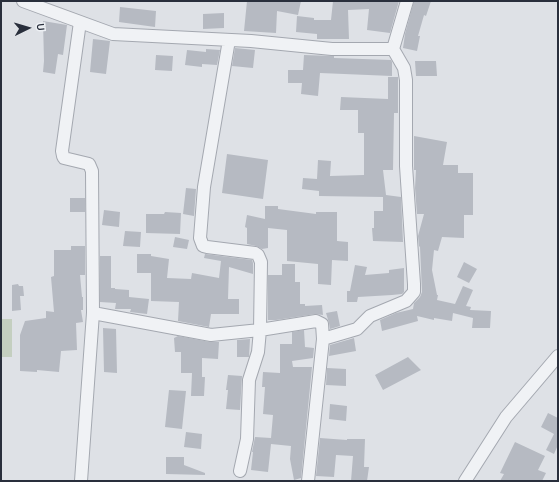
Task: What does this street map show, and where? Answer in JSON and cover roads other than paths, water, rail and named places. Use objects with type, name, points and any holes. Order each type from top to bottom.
[{"type":"street","points":[[23,1],[113,34],[229,40],[332,49],[394,49]]},
{"type":"street","points":[[323,339],[357,328],[370,316],[406,301],[414,292],[406,166],[406,80],[404,68],[394,49],[407,1]]},
{"type":"street","points":[[80,22],[62,154],[64,158],[89,164],[91,168],[93,313],[81,481]]},
{"type":"street","points":[[229,40],[204,187],[200,238],[203,246],[255,253],[258,255],[261,262],[260,330],[257,356],[248,384],[247,439],[240,471]]},
{"type":"street","points":[[93,313],[207,335],[260,330],[316,321],[322,324],[323,339],[308,481]]},
{"type":"street","points":[[465,481],[506,417],[558,355],[558,344]]}]
